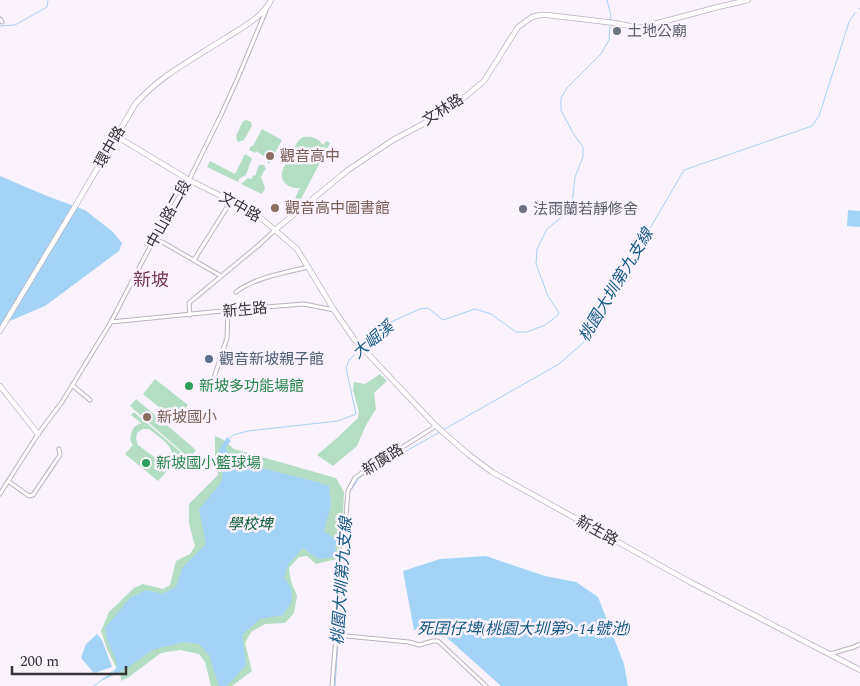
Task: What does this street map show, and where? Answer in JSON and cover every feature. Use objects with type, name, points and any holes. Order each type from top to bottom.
[{"type":"street","name":"中山路二段","points":[[0,494],[38,434],[62,402],[111,322],[154,239],[188,180],[238,80],[271,0]]},
{"type":"street","name":"文林路","points":[[275,230],[348,170],[393,140],[449,110],[472,91],[484,80],[518,27],[532,17],[540,15],[639,28],[748,0]]},
{"type":"street","name":"環中路","points":[[0,331],[136,103],[147,90],[167,75],[247,24],[267,8]]},
{"type":"street","name":"文中路","points":[[116,136],[188,180],[262,219],[297,249],[334,310]]},
{"type":"street","points":[[194,260],[231,201]]},
{"type":"street","points":[[190,315],[189,303],[275,230]]},
{"type":"street","points":[[154,239],[221,276]]},
{"type":"street","points":[[236,292],[244,286],[261,280],[308,267]]},
{"type":"street","name":"新生路","points":[[111,322],[304,304],[334,310],[354,339],[436,426],[492,472],[690,582],[860,670]]},
{"type":"street","points":[[211,387],[227,338],[228,311]]},
{"type":"street","points":[[0,386],[38,434]]},
{"type":"street","points":[[72,386],[90,400]]},
{"type":"street","name":"新廣路","points":[[332,686],[348,491],[355,478],[363,472],[436,426]]},
{"type":"street","points":[[8,481],[29,496],[33,495],[60,455],[59,449]]},
{"type":"street","points":[[336,635],[401,641],[419,645],[438,641],[486,686]]},
{"type":"street","points":[[829,654],[860,644]]},
{"type":"green space","points":[[243,121],[251,122],[252,126],[244,140],[239,142],[236,136]]},
{"type":"green space","points":[[262,129],[282,140],[269,164],[265,157],[256,151],[255,153],[249,150]]},
{"type":"green space","points":[[303,137],[314,138],[323,145],[326,141],[330,143],[300,201],[295,198],[300,188],[286,184],[282,176],[295,146]]},
{"type":"green space","points":[[245,154],[252,158],[246,175],[239,179],[238,182],[207,167],[210,161],[235,174]]},
{"type":"green space","points":[[259,165],[264,165],[266,169],[261,177],[265,188],[262,194],[241,184],[248,178],[252,179],[253,175],[255,176]]},
{"type":"green space","points":[[380,374],[387,381],[374,393],[376,409],[366,425],[357,446],[333,466],[317,455],[358,418],[359,412],[353,390],[354,382],[365,384]]},
{"type":"green space","points":[[155,379],[188,405],[176,421],[143,394]]},
{"type":"green space","points":[[136,399],[196,450],[190,459],[130,406]]},
{"type":"green space","points":[[134,412],[184,455],[182,457],[179,455],[177,462],[173,466],[161,467],[166,472],[158,481],[125,454],[133,445],[130,439],[134,427],[141,423],[131,415]],"holes":[[[143,429],[149,429],[168,445],[171,450],[172,459],[161,462],[138,445],[137,433]]]},
{"type":"green space","name":"學校埤","points":[[215,436],[234,449],[336,478],[344,492],[341,558],[316,564],[307,556],[299,557],[289,568],[291,581],[297,596],[294,613],[285,623],[265,624],[251,632],[245,643],[252,671],[232,686],[211,686],[205,662],[199,654],[180,650],[161,653],[121,681],[101,631],[109,612],[134,588],[143,584],[163,589],[170,585],[176,561],[190,554],[195,546],[189,523],[189,504],[218,475],[215,457]]},
{"type":"water","points":[[0,176],[85,210],[113,232],[122,243],[119,251],[45,306],[0,325]]},
{"type":"water","points":[[848,210],[860,211],[860,227],[847,226]]},
{"type":"water","name":"學校埤","points":[[227,437],[231,441],[225,448],[233,461],[329,486],[331,505],[324,531],[336,540],[335,557],[318,559],[303,548],[288,565],[284,577],[291,588],[292,601],[283,615],[260,619],[242,635],[246,665],[227,686],[220,686],[218,683],[209,655],[199,644],[184,642],[152,650],[126,669],[99,682],[114,672],[117,667],[105,628],[130,598],[146,590],[162,594],[176,587],[183,567],[206,544],[199,509],[220,484],[223,475],[219,450]]},
{"type":"water","name":"死囝仔埤(桃園大圳第9-14號池)","points":[[486,556],[545,576],[576,582],[598,597],[624,664],[628,686],[501,686],[434,626],[414,630],[403,571],[440,559]]},
{"type":"water","points":[[97,634],[102,640],[112,667],[94,673],[81,658],[86,644]]},
{"type":"waterway","points":[[0,26],[15,25],[47,7],[48,0]]},
{"type":"waterway","name":"大崛溪","points":[[607,0],[611,16],[610,21]]},
{"type":"waterway","name":"桃園大圳第九支線","points":[[443,430],[559,364],[583,343],[684,170],[812,126],[819,116],[849,22],[855,13]]},
{"type":"waterway","name":"大崛溪","points":[[364,346],[391,322],[420,309],[428,308],[443,320],[475,309],[491,314],[516,332],[527,332],[545,325],[557,316],[559,313],[548,296],[536,264],[537,249],[547,229],[569,211],[572,204],[575,177],[583,157],[583,147],[561,110],[561,98],[567,88],[601,54],[609,40],[610,25]]},
{"type":"waterway","name":"大崛溪","points":[[229,439],[233,435],[248,431],[338,421],[356,414],[346,368],[349,360],[361,349]]},
{"type":"waterway","name":"桃園大圳第九支線","points":[[349,493],[360,477],[440,432]]},
{"type":"waterway","name":"桃園大圳第九支線","points":[[335,686],[342,580]]},
{"type":"waterway","name":"大崛溪","points":[[94,686],[116,669]]},
{"type":"place","name":"土地公廟","points":[[617,31]]},
{"type":"place","name":"觀音高中","points":[[270,156]]},
{"type":"place","name":"觀音高中圖書館","points":[[275,208]]},
{"type":"place","name":"法雨蘭若靜修舍","points":[[523,209]]},
{"type":"place","name":"觀音新坡親子館","points":[[209,359]]},
{"type":"place","name":"新坡多功能場館","points":[[189,386]]},
{"type":"place","name":"新坡國小","points":[[147,417]]},
{"type":"place","name":"新坡國小籃球場","points":[[146,463]]},
{"type":"district","name":"新坡","points":[[151,280]]}]
